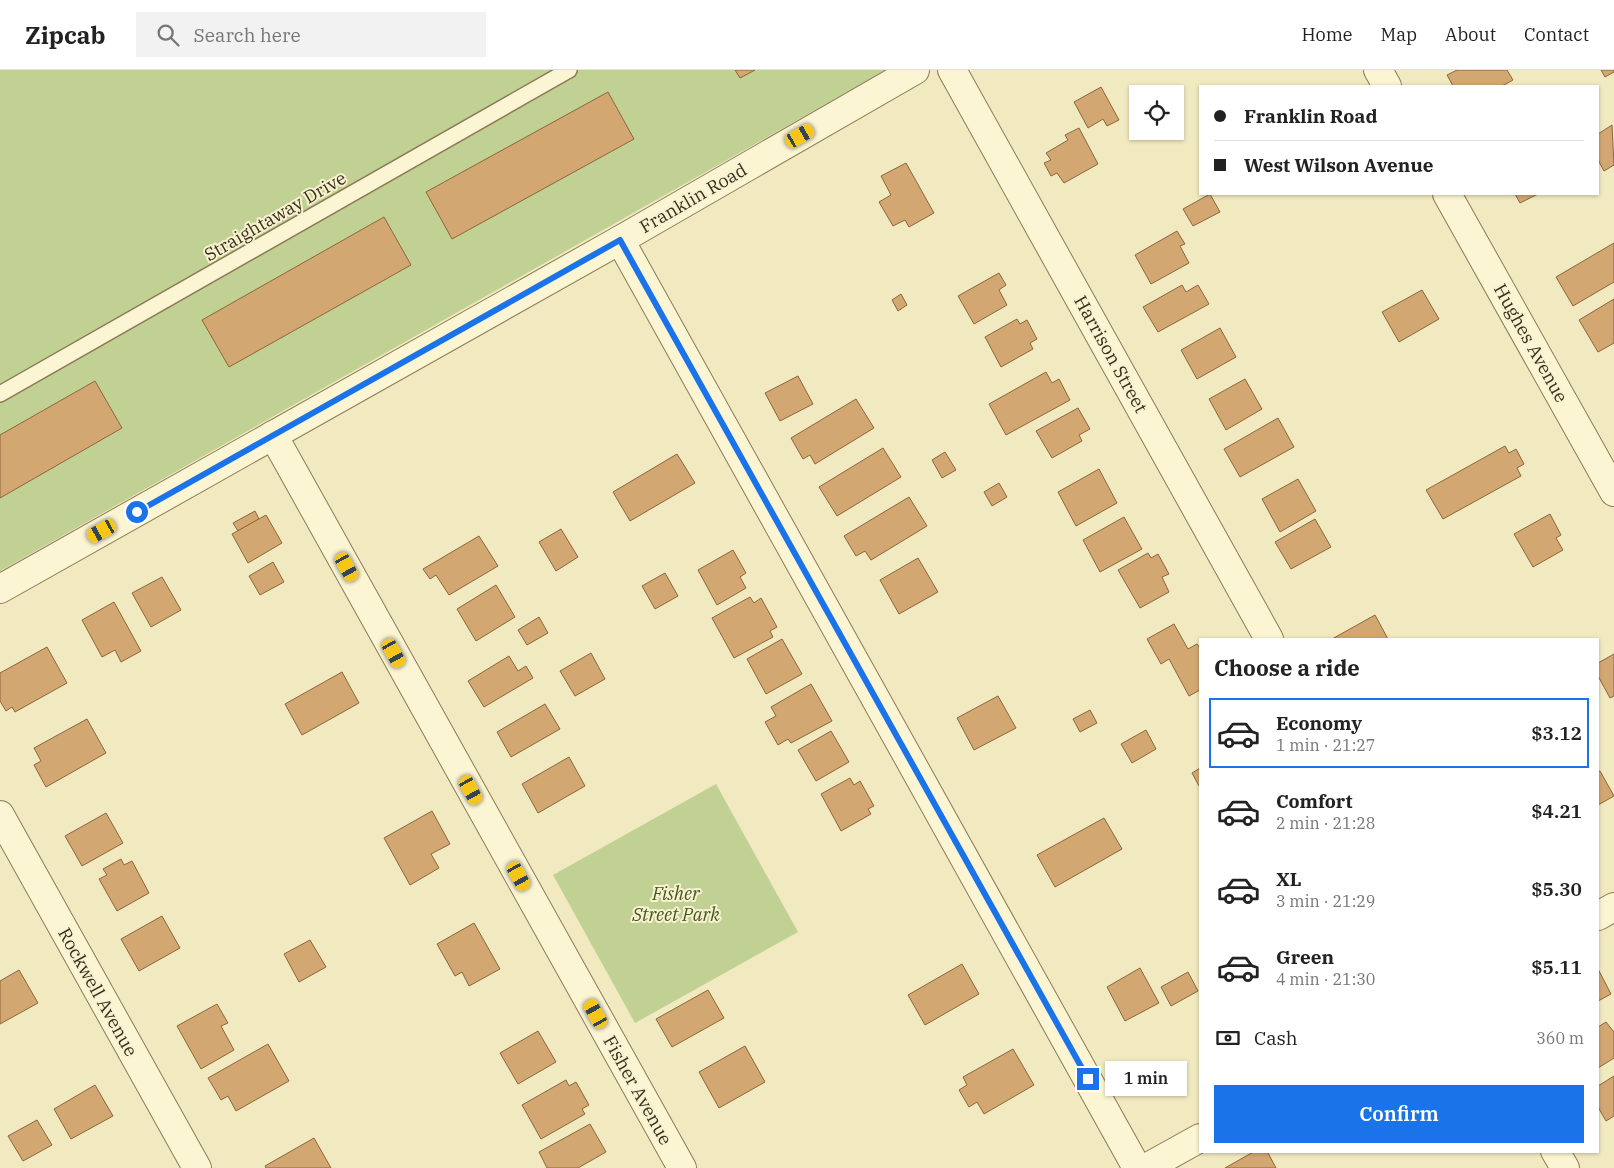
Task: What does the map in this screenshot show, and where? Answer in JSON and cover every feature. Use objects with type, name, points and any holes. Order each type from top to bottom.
[{"type":"street","name":"Franklin Road","points":[[0,588],[620,240],[915,70]]},
{"type":"street","name":"Harrison Street","points":[[952,70],[1268,638]]},
{"type":"street","points":[[1378,70],[1387,85]]},
{"type":"street","name":"Hughes Avenue","points":[[1448,195],[1614,492]]},
{"type":"street","points":[[620,240],[1137,1168]]},
{"type":"street","name":"Fisher Avenue","points":[[273,435],[682,1168]]},
{"type":"street","name":"Rockwell Avenue","points":[[0,815],[197,1168]]},
{"type":"street","points":[[1599,915],[1614,907]]},
{"type":"street","points":[[1146,1168],[1199,1139]]},
{"type":"street","points":[[1556,1153],[1564,1168]]},
{"type":"lane","name":"Straightaway Drive","points":[[0,394],[569,70]]},
{"type":"green space","points":[[0,70],[886,70],[0,571]]},
{"type":"green space","name":"Fisher Street Park","points":[[716,784],[798,932],[635,1023],[553,875]]},
{"type":"building","points":[[735,70],[755,70],[740,78]]},
{"type":"building","points":[[1457,70],[1507,70],[1513,80],[1504,85],[1452,85],[1447,75]]},
{"type":"building","points":[[1601,70],[1614,70],[1614,72],[1605,77]]},
{"type":"building","points":[[1101,87],[1119,120],[1107,126],[1103,119],[1088,128],[1074,102]]},
{"type":"building","points":[[608,92],[634,139],[452,239],[426,192]]},
{"type":"building","points":[[1612,125],[1614,165],[1604,171],[1599,162],[1599,133]]},
{"type":"building","points":[[1079,128],[1098,164],[1064,183],[1057,173],[1051,176],[1044,163],[1051,160],[1046,153],[1068,140],[1065,135]]},
{"type":"building","points":[[906,163],[934,213],[909,227],[905,220],[893,226],[879,202],[891,195],[881,176]]},
{"type":"building","points":[[1211,195],[1220,212],[1193,226],[1183,209]]},
{"type":"building","points":[[1516,195],[1536,195],[1520,203]]},
{"type":"building","points":[[384,217],[411,265],[229,367],[202,320]]},
{"type":"building","points":[[1177,231],[1185,244],[1180,246],[1189,263],[1151,284],[1135,255]]},
{"type":"building","points":[[1614,243],[1614,282],[1573,306],[1556,277]]},
{"type":"building","points":[[999,273],[1006,285],[999,290],[1007,305],[974,324],[958,296]]},
{"type":"building","points":[[1182,285],[1186,292],[1198,285],[1209,304],[1158,332],[1143,307]]},
{"type":"building","points":[[1422,290],[1439,319],[1399,342],[1382,312]]},
{"type":"building","points":[[901,294],[907,305],[898,311],[892,300]]},
{"type":"building","points":[[1614,299],[1614,343],[1598,352],[1579,320]]},
{"type":"building","points":[[1017,319],[1020,324],[1027,320],[1037,339],[1030,343],[1033,349],[1001,367],[985,337]]},
{"type":"building","points":[[1220,328],[1236,357],[1197,379],[1181,350]]},
{"type":"building","points":[[1046,372],[1052,383],[1059,379],[1070,400],[1006,435],[989,404]]},
{"type":"building","points":[[798,376],[813,404],[780,421],[765,393]]},
{"type":"building","points":[[1245,379],[1262,409],[1226,430],[1209,399]]},
{"type":"building","points":[[95,381],[122,428],[0,498],[0,435]]},
{"type":"building","points":[[856,399],[874,428],[815,464],[810,455],[803,459],[791,438]]},
{"type":"building","points":[[1078,408],[1090,429],[1079,435],[1082,441],[1052,458],[1036,431]]},
{"type":"building","points":[[1278,418],[1294,447],[1240,477],[1224,449]]},
{"type":"building","points":[[1505,446],[1509,453],[1516,449],[1524,464],[1517,468],[1521,476],[1443,519],[1426,490]]},
{"type":"building","points":[[883,448],[901,477],[837,516],[819,487]]},
{"type":"building","points":[[945,452],[956,470],[942,478],[932,460]]},
{"type":"building","points":[[677,454],[695,483],[630,521],[613,492]]},
{"type":"building","points":[[1099,469],[1117,503],[1076,526],[1058,492]]},
{"type":"building","points":[[1298,479],[1316,511],[1280,532],[1262,499]]},
{"type":"building","points":[[999,483],[1007,497],[992,506],[984,492]]},
{"type":"building","points":[[909,497],[927,526],[871,560],[865,551],[856,556],[844,536]]},
{"type":"building","points":[[255,511],[259,519],[238,531],[233,523]]},
{"type":"building","points":[[1550,514],[1561,535],[1556,538],[1563,550],[1533,567],[1514,534]]},
{"type":"building","points":[[266,515],[282,543],[248,563],[232,534]]},
{"type":"building","points":[[1124,517],[1142,549],[1100,572],[1083,540]]},
{"type":"building","points":[[1315,519],[1331,547],[1291,569],[1275,542]]},
{"type":"building","points":[[561,529],[578,557],[556,571],[539,542]]},
{"type":"building","points":[[479,536],[498,566],[449,595],[436,575],[430,579],[423,569]]},
{"type":"building","points":[[733,550],[746,573],[740,577],[746,588],[717,605],[698,570]]},
{"type":"building","points":[[1148,553],[1151,558],[1158,554],[1169,574],[1162,577],[1169,592],[1140,608],[1118,570]]},
{"type":"building","points":[[918,558],[938,592],[899,614],[880,580]]},
{"type":"building","points":[[273,562],[284,582],[260,595],[249,576]]},
{"type":"building","points":[[665,573],[678,596],[655,609],[642,586]]},
{"type":"building","points":[[162,577],[181,610],[151,627],[132,593]]},
{"type":"building","points":[[496,585],[515,617],[476,641],[457,609]]},
{"type":"building","points":[[750,597],[754,603],[761,598],[777,627],[770,631],[773,637],[734,658],[712,618]]},
{"type":"building","points":[[114,602],[141,651],[121,662],[115,650],[102,657],[82,620]]},
{"type":"building","points":[[1375,615],[1387,638],[1334,638]]},
{"type":"building","points":[[539,617],[548,633],[527,645],[518,630]]},
{"type":"building","points":[[1174,624],[1188,649],[1197,644],[1199,647],[1199,691],[1189,696],[1169,659],[1161,664],[1147,639]]},
{"type":"building","points":[[782,639],[802,674],[766,694],[747,659]]},
{"type":"building","points":[[47,647],[67,683],[15,712],[12,707],[6,711],[0,701],[0,673]]},
{"type":"building","points":[[591,653],[605,679],[575,696],[560,671]]},
{"type":"building","points":[[1614,654],[1614,696],[1610,698],[1599,678],[1599,662]]},
{"type":"building","points":[[509,656],[518,671],[526,666],[533,678],[484,707],[468,681]]},
{"type":"building","points":[[342,672],[359,703],[302,735],[285,704]]},
{"type":"building","points":[[811,684],[832,721],[791,743],[788,739],[778,745],[765,722],[776,716],[771,707]]},
{"type":"building","points":[[998,696],[1016,728],[974,750],[957,718]]},
{"type":"building","points":[[545,704],[560,729],[511,757],[497,732]]},
{"type":"building","points":[[1090,710],[1097,723],[1080,732],[1073,719]]},
{"type":"building","points":[[87,719],[106,753],[46,787],[34,765],[41,761],[34,748]]},
{"type":"building","points":[[1146,730],[1156,749],[1132,763],[1121,744]]},
{"type":"building","points":[[831,731],[849,762],[816,781],[798,750]]},
{"type":"building","points":[[569,757],[585,786],[538,813],[522,784]]},
{"type":"building","points":[[1199,769],[1199,786],[1192,773]]},
{"type":"building","points":[[1599,772],[1614,796],[1599,804]]},
{"type":"building","points":[[850,778],[854,785],[860,781],[874,806],[868,809],[871,814],[841,831],[821,794]]},
{"type":"building","points":[[432,811],[450,844],[431,854],[439,868],[410,885],[384,838]]},
{"type":"building","points":[[106,813],[123,843],[82,866],[65,836]]},
{"type":"building","points":[[1104,818],[1122,849],[1055,887],[1037,855]]},
{"type":"building","points":[[121,859],[124,865],[132,861],[149,893],[117,911],[99,879],[107,875],[103,869]]},
{"type":"building","points":[[162,916],[180,948],[139,971],[121,939]]},
{"type":"building","points":[[474,923],[500,969],[469,986],[462,972],[455,976],[437,944]]},
{"type":"building","points":[[310,940],[326,967],[299,982],[284,954]]},
{"type":"building","points":[[962,964],[979,994],[925,1025],[908,995]]},
{"type":"building","points":[[1140,968],[1159,1003],[1125,1021],[1107,987]]},
{"type":"building","points":[[19,970],[38,1003],[0,1024],[0,981]]},
{"type":"building","points":[[1599,971],[1611,994],[1599,1000]]},
{"type":"building","points":[[1188,972],[1198,991],[1171,1006],[1161,987]]},
{"type":"building","points":[[708,990],[724,1018],[672,1047],[656,1019]]},
{"type":"building","points":[[217,1004],[228,1023],[221,1026],[234,1050],[201,1069],[177,1026]]},
{"type":"building","points":[[1606,1022],[1614,1032],[1614,1058],[1599,1067],[1599,1026]]},
{"type":"building","points":[[538,1031],[556,1062],[518,1084],[500,1053]]},
{"type":"building","points":[[268,1044],[289,1081],[236,1111],[228,1096],[221,1100],[208,1078]]},
{"type":"building","points":[[745,1046],[765,1082],[719,1108],[699,1072]]},
{"type":"building","points":[[1013,1049],[1034,1085],[984,1114],[977,1102],[969,1107],[959,1090],[967,1085],[963,1077]]},
{"type":"building","points":[[1614,1076],[1614,1116],[1606,1121],[1599,1109],[1599,1085]]},
{"type":"building","points":[[566,1080],[569,1086],[576,1082],[589,1105],[582,1109],[585,1114],[541,1139],[522,1105]]},
{"type":"building","points":[[95,1085],[113,1116],[71,1139],[54,1109]]},
{"type":"building","points":[[37,1120],[52,1145],[23,1161],[8,1136]]},
{"type":"building","points":[[590,1124],[606,1152],[578,1168],[547,1168],[539,1152]]},
{"type":"building","points":[[314,1138],[331,1168],[266,1168],[265,1166]]},
{"type":"building","points":[[1251,1153],[1268,1153],[1276,1168],[1225,1168]]},
{"type":"route","points":[[137,512],[620,240],[1088,1079]]}]
